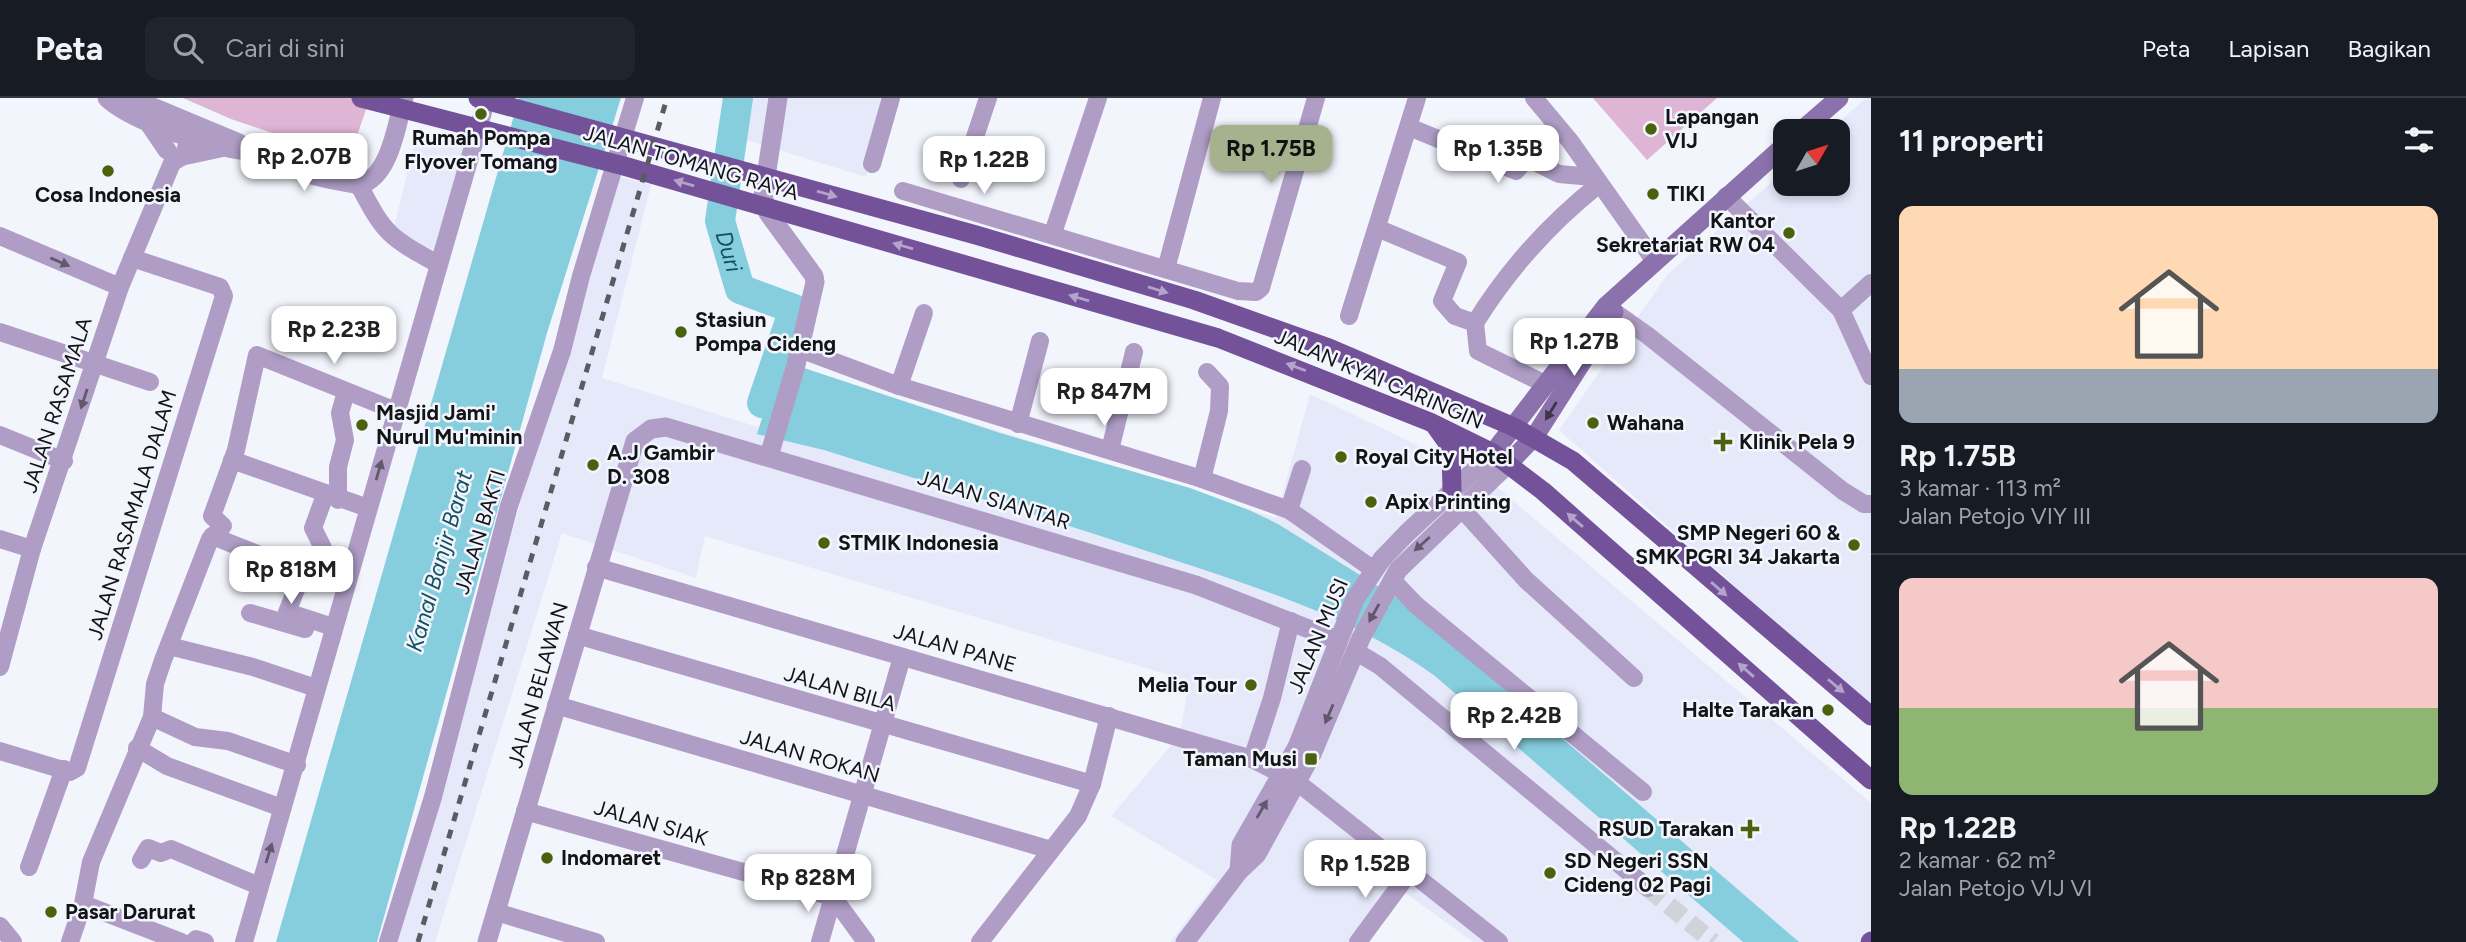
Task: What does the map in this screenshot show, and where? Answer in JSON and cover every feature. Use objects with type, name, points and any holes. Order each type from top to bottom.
[{"type":"main road","name":"JALAN TOMANG RAYA","points":[[361,98],[624,166],[968,265]]},
{"type":"main road","name":"JALAN TOMANG RAYA","points":[[478,98],[976,235]]},
{"type":"main road","points":[[1815,119],[1839,98]]},
{"type":"main road","points":[[1500,459],[1514,427],[1545,384],[1654,260],[1773,155]]},
{"type":"main road","name":"JALAN KYAI CARINGIN","points":[[976,235],[1194,300],[1328,348],[1535,436],[1573,461],[1871,716]]},
{"type":"main road","name":"JALAN KYAI CARINGIN","points":[[968,265],[1218,338],[1430,422],[1500,459],[1871,780]]},
{"type":"main road","points":[[1500,459],[1535,436],[1614,305]]},
{"type":"main road","points":[[1430,422],[1441,431],[1451,448],[1452,491]]},
{"type":"street","points":[[107,98],[118,108],[148,121],[236,140],[246,151]]},
{"type":"street","points":[[131,98],[221,148]]},
{"type":"street","points":[[148,121],[174,156],[221,148],[246,151],[314,175],[359,185],[366,183],[382,166],[404,98]]},
{"type":"street","points":[[244,942],[296,765],[326,628],[348,585],[487,98]]},
{"type":"street","name":"JALAN BAKTI","points":[[388,942],[433,797],[509,506],[562,351],[581,276],[635,98]]},
{"type":"street","points":[[770,453],[798,357],[814,276],[768,213],[762,196],[778,98]]},
{"type":"street","points":[[872,164],[891,98]]},
{"type":"street","points":[[961,179],[988,98]]},
{"type":"street","points":[[1055,228],[1098,98]]},
{"type":"street","points":[[1166,268],[1212,98]]},
{"type":"street","points":[[903,191],[1250,294],[1261,288],[1316,98]]},
{"type":"street","points":[[1349,316],[1417,98]]},
{"type":"street","points":[[1534,98],[1570,141],[1595,181],[1654,260]]},
{"type":"street","name":"JALAN RASAMALA","points":[[1,656],[33,549],[120,287],[185,127]]},
{"type":"street","points":[[1409,127],[1516,171],[1527,158],[1559,174],[1595,181]]},
{"type":"street","points":[[1545,384],[1478,351],[1475,323],[1511,268],[1595,181]]},
{"type":"street","points":[[359,185],[378,221],[393,240],[438,264]]},
{"type":"street","points":[[1726,196],[1841,310],[1871,376]]},
{"type":"street","points":[[1377,228],[1458,262],[1442,302],[1455,316],[1475,323]]},
{"type":"street","points":[[0,236],[120,287]]},
{"type":"street","name":"JALAN RASAMALA DALAM","points":[[64,769],[70,772],[77,768],[224,296],[220,287],[132,258]]},
{"type":"street","points":[[1841,310],[1871,283]]},
{"type":"street","points":[[1614,305],[1647,335],[1843,491],[1871,504]]},
{"type":"street","points":[[899,386],[925,313]]},
{"type":"street","points":[[0,332],[149,382]]},
{"type":"street","points":[[1018,424],[1040,341]]},
{"type":"street","points":[[1110,450],[1134,352]]},
{"type":"street","points":[[70,942],[83,904],[91,862],[152,717],[155,684],[212,536],[223,526],[212,517],[232,460],[257,355],[396,411]]},
{"type":"street","points":[[798,357],[1110,450],[1289,510],[1371,574],[1416,604],[1643,792]]},
{"type":"street","points":[[1202,479],[1219,411],[1220,386],[1207,372]]},
{"type":"street","points":[[326,579],[323,548],[313,528],[332,497],[345,440],[340,413],[346,393]]},
{"type":"street","name":"JALAN SIANTAR","points":[[635,441],[651,429],[666,427],[770,453],[1196,585],[1291,621],[1340,634]]},
{"type":"street","points":[[0,435],[64,461]]},
{"type":"street","name":"JALAN BELAWAN","points":[[487,942],[635,441]]},
{"type":"street","name":"JALAN MUSI","points":[[1185,942],[1239,871],[1257,854],[1290,778],[1297,747],[1340,634],[1371,574],[1407,533],[1452,491],[1500,459]]},
{"type":"street","name":"JALAN MUSI","points":[[1290,778],[1312,754],[1358,644],[1406,559],[1462,509],[1500,459]]},
{"type":"street","points":[[232,460],[368,508]]},
{"type":"street","points":[[1289,510],[1302,469]]},
{"type":"street","points":[[1462,509],[1526,580],[1634,678]]},
{"type":"street","points":[[212,536],[303,572],[348,585]]},
{"type":"street","points":[[0,539],[33,549]]},
{"type":"street","name":"JALAN PANE","points":[[596,567],[1252,759],[1290,778],[1499,942]]},
{"type":"street","points":[[303,572],[287,612],[326,628]]},
{"type":"street","points":[[250,613],[326,628]]},
{"type":"street","points":[[1252,759],[1272,698],[1291,621]]},
{"type":"street","name":"JALAN BILA","points":[[577,635],[883,726],[1092,784]]},
{"type":"street","points":[[1358,644],[1648,888]]},
{"type":"street","points":[[169,646],[253,667],[311,687]]},
{"type":"street","points":[[820,942],[902,657]]},
{"type":"street","name":"JALAN ROKAN","points":[[556,705],[1051,850]]},
{"type":"street","points":[[979,942],[1078,816],[1092,784],[1109,716]]},
{"type":"street","points":[[152,717],[195,737],[228,741],[296,765]]},
{"type":"street","points":[[137,748],[167,766],[282,808]]},
{"type":"street","points":[[0,751],[64,769],[29,867]]},
{"type":"street","name":"JALAN SIAK","points":[[526,811],[834,898]]},
{"type":"street","points":[[141,860],[148,848],[161,853],[171,849],[259,886]]},
{"type":"street","points":[[1358,942],[1409,873]]},
{"type":"street","points":[[834,898],[866,942]]},
{"type":"street","points":[[83,904],[181,942]]},
{"type":"street","points":[[496,912],[596,942]]},
{"type":"street","points":[[0,926],[13,942]]},
{"type":"street","points":[[193,942],[196,939],[205,942]]},
{"type":"shaded area","points":[[183,98],[370,98],[349,159],[231,119]]},
{"type":"shaded area","points":[[742,98],[889,98],[866,177],[731,135]]},
{"type":"shaded area","name":"Lapangan VIJ","points":[[1593,98],[1717,98],[1647,160]]},
{"type":"shaded area","points":[[1866,98],[1871,98],[1871,707],[1559,430],[1667,275],[1773,181],[1773,196],[1850,196],[1850,119],[1842,119]]},
{"type":"shaded area","points":[[417,131],[468,146],[439,252],[393,232]]},
{"type":"shaded area","points":[[615,175],[651,185],[602,378],[789,437],[807,371],[1276,518],[1310,394],[1485,477],[1871,803],[1871,931],[1859,942],[1473,942],[1400,889],[1360,942],[1170,942],[1217,880],[1111,816],[1180,735],[1189,681],[705,536],[696,578],[562,533],[435,942],[394,942]]},
{"type":"water","name":"Kanal Banjir Barat","points":[[519,98],[621,98],[547,333],[377,942],[276,942]]},
{"type":"water","points":[[780,360],[1000,433],[1190,488],[1278,524],[1405,603],[1799,942],[1743,942],[1435,676],[1374,638],[1342,622],[1242,583],[1087,532],[824,450],[757,434]]},
{"type":"waterway","name":"Duri","points":[[738,98],[720,221],[740,289],[794,309],[762,403]]},
{"type":"tunnel","points":[[1648,888],[1713,942]]},
{"type":"railway","points":[[418,942],[667,98]]},
{"type":"place","name":"Rumah Pompa Flyover Tomang","points":[[481,114]]},
{"type":"place","name":"Lapangan VIJ","points":[[1651,129]]},
{"type":"place","name":"Cosa Indonesia","points":[[108,171]]},
{"type":"place","name":"TIKI","points":[[1653,194]]},
{"type":"place","name":"Kantor Sekretariat RW 04","points":[[1789,233]]},
{"type":"place","name":"Stasiun Pompa Cideng","points":[[681,332]]},
{"type":"place","name":"Wahana","points":[[1593,423]]},
{"type":"place","name":"Masjid Jami' Nurul Mu'minin","points":[[362,425]]},
{"type":"place","name":"Klinik Pela 9","points":[[1723,442]]},
{"type":"place","name":"Royal City Hotel","points":[[1341,457]]},
{"type":"place","name":"A.J Gambir D. 308","points":[[593,465]]},
{"type":"place","name":"Apix Printing","points":[[1371,502]]},
{"type":"place","name":"STMIK Indonesia","points":[[824,543]]},
{"type":"place","name":"SMP Negeri 60 & SMK PGRI 34 Jakarta","points":[[1854,545]]},
{"type":"place","name":"Melia Tour","points":[[1251,685]]},
{"type":"place","name":"Halte Tarakan","points":[[1828,710]]},
{"type":"place","name":"Taman Musi","points":[[1311,759]]},
{"type":"place","name":"RSUD Tarakan","points":[[1750,829]]},
{"type":"place","name":"Indomaret","points":[[547,858]]},
{"type":"place","name":"SD Negeri SSN Cideng 02 Pagi","points":[[1550,873]]},
{"type":"place","name":"Pasar Darurat","points":[[51,912]]}]
